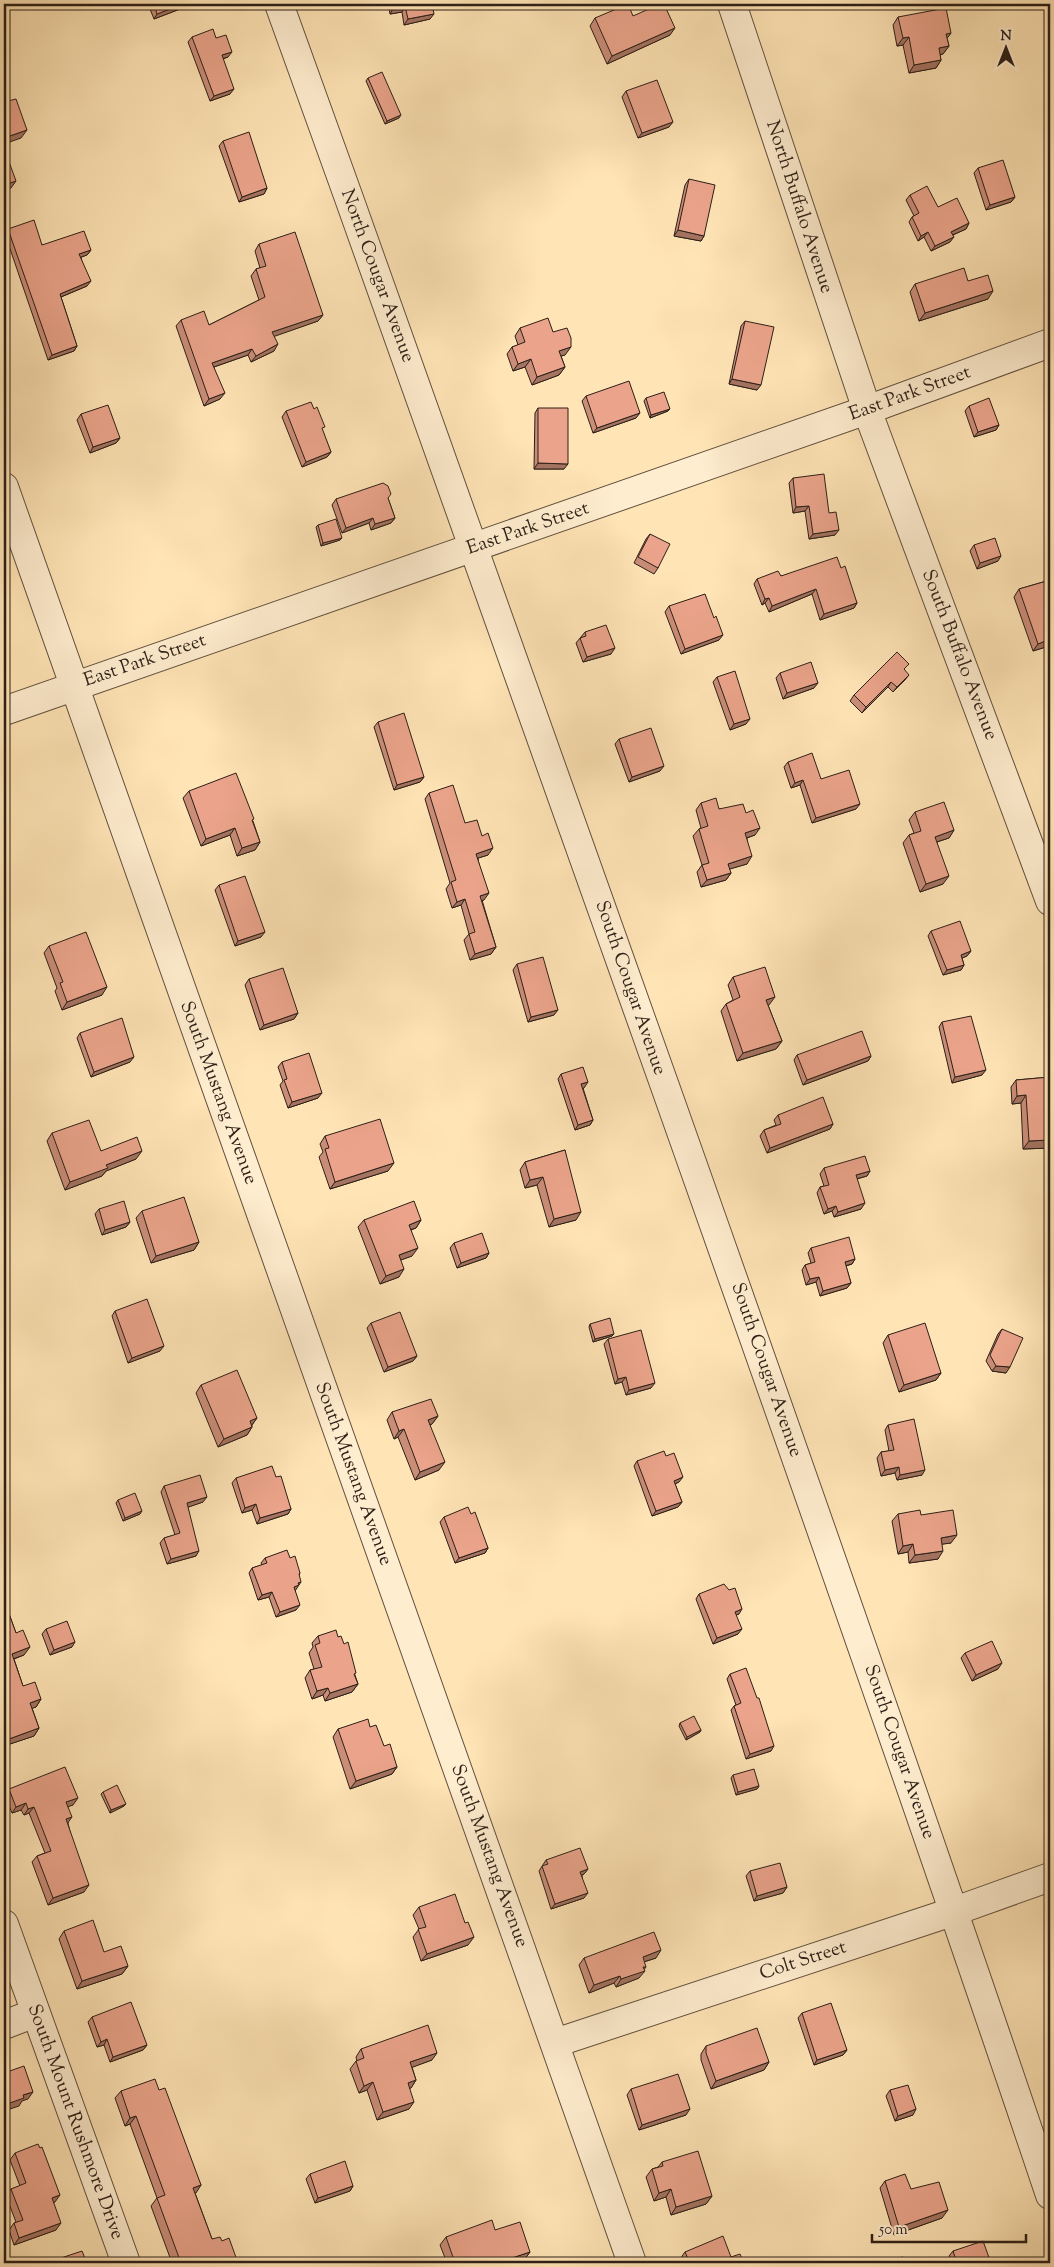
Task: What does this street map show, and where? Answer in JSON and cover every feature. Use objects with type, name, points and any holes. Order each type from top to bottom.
[{"type":"street","name":"North Cougar Avenue","points":[[279,4],[475,548]]},
{"type":"street","name":"North Buffalo Avenue","points":[[732,4],[867,410]]},
{"type":"street","name":"East Park Street","points":[[4,711],[475,548],[867,410],[1050,343]]},
{"type":"street","name":"South Buffalo Avenue","points":[[867,410],[1050,901]]},
{"type":"street","name":"South Mustang Avenue","points":[[4,487],[632,2263]]},
{"type":"street","name":"South Cougar Avenue","points":[[475,548],[955,1911],[1050,2194]]},
{"type":"street","name":"Colt Street","points":[[555,2043],[1050,1878]]},
{"type":"street","name":"South Mount Rushmore Drive","points":[[4,1924],[126,2263]]},
{"type":"street","points":[[4,2024],[35,2013]]},
{"type":"building","points":[[154,4],[183,4],[157,14]]},
{"type":"building","points":[[392,4],[432,4],[434,14],[408,19],[405,6],[393,9]]},
{"type":"building","points":[[628,4],[633,16],[664,4],[675,28],[612,56],[595,18]]},
{"type":"building","points":[[946,8],[951,33],[946,34],[949,46],[939,48],[941,60],[914,65],[909,37],[903,38],[898,17]]},
{"type":"building","points":[[213,29],[216,38],[226,35],[232,52],[222,55],[234,89],[214,96],[192,37]]},
{"type":"building","points":[[382,72],[401,115],[387,121],[368,78]]},
{"type":"building","points":[[657,80],[673,122],[642,133],[626,91]]},
{"type":"building","points":[[16,99],[27,130],[4,138],[4,102]]},
{"type":"building","points":[[249,132],[267,188],[242,197],[223,141]]},
{"type":"building","points":[[4,148],[16,181],[4,185]]},
{"type":"building","points":[[1003,160],[1015,197],[990,205],[978,168]]},
{"type":"building","points":[[689,179],[715,185],[704,236],[678,230]]},
{"type":"building","points":[[927,186],[938,207],[957,198],[969,223],[951,232],[954,237],[935,246],[928,232],[921,236],[912,217],[919,213],[910,195]]},
{"type":"building","points":[[34,220],[42,245],[84,231],[91,250],[79,254],[91,281],[60,294],[77,346],[52,355],[8,229]]},
{"type":"building","points":[[295,232],[323,315],[272,332],[278,344],[256,356],[252,349],[212,363],[225,393],[209,399],[181,320],[204,311],[209,325],[265,297],[256,269],[266,266],[259,244]]},
{"type":"building","points":[[964,268],[968,281],[988,275],[993,291],[925,313],[915,284]]},
{"type":"building","points":[[548,318],[553,332],[567,328],[571,338],[571,347],[559,351],[565,367],[537,377],[531,359],[518,364],[512,347],[525,342],[520,328]]},
{"type":"building","points":[[745,321],[774,327],[761,385],[732,379]]},
{"type":"building","points":[[629,381],[640,413],[597,428],[586,396]]},
{"type":"building","points":[[664,392],[670,409],[651,415],[646,398]]},
{"type":"building","points":[[989,398],[999,425],[978,432],[969,406]]},
{"type":"building","points":[[311,402],[314,409],[317,407],[325,427],[322,428],[331,452],[306,462],[286,411]]},
{"type":"building","points":[[108,405],[120,438],[93,447],[81,414]]},
{"type":"building","points":[[538,408],[568,408],[568,464],[538,463]]},
{"type":"building","points":[[824,474],[829,513],[836,512],[839,530],[813,534],[809,506],[796,507],[793,478]]},
{"type":"building","points":[[383,483],[388,486],[391,494],[388,498],[395,518],[375,524],[373,518],[346,528],[336,499]]},
{"type":"building","points":[[336,519],[342,538],[323,543],[318,525]]},
{"type":"building","points":[[650,534],[670,544],[658,568],[638,557]]},
{"type":"building","points":[[995,538],[1001,556],[980,563],[974,545]]},
{"type":"building","points":[[837,557],[841,568],[845,566],[857,603],[824,614],[816,589],[772,606],[769,598],[765,599],[757,579],[778,571],[781,576]]},
{"type":"building","points":[[1050,580],[1050,639],[1038,644],[1019,589]]},
{"type":"building","points":[[705,594],[723,635],[685,649],[669,606]]},
{"type":"building","points":[[606,625],[615,648],[587,657],[580,638],[586,636],[585,632]]},
{"type":"building","points":[[897,652],[909,664],[904,669],[909,675],[897,687],[891,682],[866,707],[854,695]]},
{"type":"building","points":[[811,662],[818,683],[787,693],[780,673]]},
{"type":"building","points":[[735,671],[750,719],[734,724],[717,677]]},
{"type":"building","points":[[404,713],[424,777],[397,785],[378,722]]},
{"type":"building","points":[[651,728],[664,766],[632,777],[619,739]]},
{"type":"building","points":[[812,753],[821,779],[849,770],[860,804],[816,818],[803,780],[795,783],[788,762]]},
{"type":"building","points":[[236,773],[254,819],[252,820],[260,842],[242,848],[235,828],[206,839],[189,791]]},
{"type":"building","points":[[453,785],[465,823],[477,820],[482,836],[488,833],[493,848],[476,854],[489,893],[480,896],[496,947],[475,954],[469,934],[475,932],[465,899],[457,902],[451,882],[456,880],[429,793]]},
{"type":"building","points":[[716,798],[719,809],[743,804],[746,813],[753,810],[760,828],[745,833],[752,856],[728,864],[731,873],[707,880],[702,865],[709,863],[699,829],[708,826],[701,803]]},
{"type":"building","points":[[944,802],[954,830],[935,837],[949,876],[926,884],[909,835],[921,831],[915,812]]},
{"type":"building","points":[[245,876],[265,932],[238,941],[219,885]]},
{"type":"building","points":[[960,921],[971,951],[961,955],[964,965],[947,970],[931,931]]},
{"type":"building","points":[[86,932],[107,987],[67,1002],[60,983],[63,982],[49,946]]},
{"type":"building","points":[[543,957],[558,1010],[531,1017],[517,964]]},
{"type":"building","points":[[765,967],[775,997],[766,1000],[782,1041],[743,1053],[726,1004],[740,997],[733,977]]},
{"type":"building","points":[[283,968],[298,1013],[264,1025],[249,979]]},
{"type":"building","points":[[971,1016],[986,1070],[955,1077],[942,1022]]},
{"type":"building","points":[[122,1018],[134,1057],[94,1072],[80,1033]]},
{"type":"building","points":[[862,1031],[871,1056],[807,1080],[797,1055]]},
{"type":"building","points":[[309,1053],[322,1093],[292,1102],[284,1080],[287,1079],[282,1062]]},
{"type":"building","points":[[583,1067],[588,1082],[581,1084],[593,1120],[578,1125],[561,1074]]},
{"type":"building","points":[[1050,1077],[1050,1140],[1029,1141],[1026,1095],[1017,1096],[1016,1080]]},
{"type":"building","points":[[823,1097],[833,1124],[770,1148],[764,1130],[781,1124],[778,1115]]},
{"type":"building","points":[[380,1119],[394,1163],[335,1182],[325,1149],[329,1148],[325,1136]]},
{"type":"building","points":[[89,1120],[101,1151],[137,1137],[142,1151],[106,1165],[108,1168],[70,1182],[52,1133]]},
{"type":"building","points":[[565,1150],[581,1212],[554,1219],[543,1177],[530,1180],[525,1162]]},
{"type":"building","points":[[865,1156],[870,1171],[856,1175],[865,1203],[838,1212],[836,1206],[828,1209],[820,1187],[829,1185],[824,1168]]},
{"type":"building","points":[[4,1171],[7,1181],[4,1182]]},
{"type":"building","points":[[184,1197],[199,1242],[156,1256],[142,1211]]},
{"type":"building","points":[[124,1201],[130,1222],[105,1230],[99,1209]]},
{"type":"building","points":[[414,1201],[421,1220],[409,1225],[418,1248],[399,1255],[404,1269],[386,1276],[364,1220]]},
{"type":"building","points":[[482,1233],[489,1253],[461,1263],[454,1243]]},
{"type":"building","points":[[849,1237],[855,1259],[845,1262],[851,1283],[823,1291],[819,1277],[810,1279],[805,1265],[815,1262],[811,1248]]},
{"type":"building","points":[[147,1299],[164,1346],[132,1358],[115,1311]]},
{"type":"building","points":[[400,1312],[417,1356],[388,1367],[371,1323]]},
{"type":"building","points":[[610,1318],[614,1334],[595,1339],[590,1324]]},
{"type":"building","points":[[925,1323],[941,1373],[904,1385],[888,1335]]},
{"type":"building","points":[[1002,1329],[1023,1338],[1010,1367],[996,1366],[990,1355]]},
{"type":"building","points":[[641,1330],[655,1383],[629,1390],[626,1377],[618,1379],[608,1339]]},
{"type":"building","points":[[237,1370],[257,1418],[250,1421],[252,1427],[224,1439],[201,1385]]},
{"type":"building","points":[[431,1399],[438,1416],[428,1420],[445,1462],[420,1472],[404,1429],[399,1431],[392,1412]]},
{"type":"building","points":[[914,1419],[925,1470],[900,1475],[899,1467],[885,1470],[881,1452],[894,1450],[888,1425]]},
{"type":"building","points":[[664,1451],[666,1456],[674,1453],[683,1477],[674,1481],[682,1502],[656,1511],[637,1461]]},
{"type":"building","points":[[272,1466],[276,1477],[281,1476],[291,1509],[260,1518],[256,1504],[245,1508],[236,1478]]},
{"type":"building","points":[[200,1475],[207,1497],[187,1503],[199,1551],[171,1559],[164,1538],[180,1533],[164,1486]]},
{"type":"building","points":[[135,1493],[142,1511],[125,1518],[118,1500]]},
{"type":"building","points":[[468,1507],[471,1514],[475,1512],[488,1548],[459,1558],[444,1517]]},
{"type":"building","points":[[920,1510],[921,1515],[953,1510],[957,1535],[941,1538],[943,1551],[915,1555],[913,1544],[903,1546],[898,1514]]},
{"type":"building","points":[[287,1550],[290,1558],[295,1556],[300,1573],[301,1582],[294,1587],[300,1605],[280,1612],[272,1592],[262,1595],[252,1568],[267,1563],[265,1558]]},
{"type":"building","points":[[724,1584],[729,1590],[735,1588],[742,1609],[735,1612],[742,1629],[717,1638],[699,1594]]},
{"type":"building","points":[[4,1600],[16,1633],[23,1630],[30,1647],[12,1654],[23,1686],[35,1682],[41,1699],[30,1703],[39,1728],[9,1739],[4,1724]]},
{"type":"building","points":[[67,1621],[75,1642],[54,1650],[46,1629]]},
{"type":"building","points":[[336,1630],[338,1637],[341,1636],[344,1644],[348,1642],[356,1673],[354,1674],[358,1684],[330,1693],[328,1688],[317,1691],[310,1670],[322,1667],[315,1645],[320,1643],[318,1636]]},
{"type":"building","points":[[992,1641],[1002,1663],[976,1675],[965,1653]]},
{"type":"building","points":[[746,1668],[757,1698],[759,1698],[774,1746],[750,1754],[734,1706],[741,1703],[730,1674]]},
{"type":"building","points":[[694,1716],[701,1730],[687,1737],[680,1723]]},
{"type":"building","points":[[368,1719],[370,1727],[376,1725],[384,1746],[390,1744],[397,1767],[356,1781],[338,1729]]},
{"type":"building","points":[[65,1767],[78,1798],[66,1802],[72,1817],[66,1819],[89,1885],[53,1898],[37,1856],[51,1851],[34,1807],[28,1809],[26,1803],[16,1807],[9,1789]]},
{"type":"building","points":[[754,1769],[759,1786],[738,1792],[733,1775]]},
{"type":"building","points":[[117,1785],[126,1804],[111,1810],[103,1792]]},
{"type":"building","points":[[580,1848],[588,1869],[580,1872],[588,1893],[555,1904],[542,1866],[548,1864],[546,1860]]},
{"type":"building","points":[[780,1863],[787,1887],[757,1896],[750,1871]]},
{"type":"building","points":[[455,1894],[465,1923],[468,1922],[474,1937],[427,1954],[418,1929],[426,1927],[419,1907]]},
{"type":"building","points":[[93,1920],[104,1952],[121,1946],[128,1966],[82,1981],[64,1931]]},
{"type":"building","points":[[654,1932],[661,1950],[643,1957],[646,1967],[643,1967],[645,1971],[621,1979],[620,1976],[594,1985],[584,1958]]},
{"type":"building","points":[[131,2002],[147,2045],[113,2057],[107,2039],[101,2042],[92,2017]]},
{"type":"building","points":[[831,2003],[847,2050],[817,2060],[802,2013]]},
{"type":"building","points":[[428,2025],[437,2053],[410,2062],[416,2080],[408,2083],[414,2102],[383,2112],[373,2082],[364,2086],[356,2061],[364,2058],[361,2049]]},
{"type":"building","points":[[757,2028],[769,2062],[716,2081],[706,2053],[706,2046]]},
{"type":"building","points":[[24,2066],[33,2092],[23,2095],[24,2098],[4,2105],[4,2073]]},
{"type":"building","points":[[678,2074],[690,2109],[642,2125],[631,2089]]},
{"type":"building","points":[[155,2079],[159,2090],[165,2088],[201,2185],[193,2188],[212,2239],[220,2237],[222,2241],[229,2238],[238,2263],[181,2263],[157,2198],[165,2195],[136,2116],[130,2118],[121,2091]]},
{"type":"building","points":[[908,2085],[916,2109],[898,2116],[890,2090]]},
{"type":"building","points":[[38,2144],[40,2148],[42,2147],[60,2195],[52,2198],[61,2223],[19,2238],[14,2223],[23,2220],[11,2189],[26,2183],[15,2153]]},
{"type":"building","points":[[698,2151],[712,2196],[676,2207],[671,2189],[659,2193],[652,2169],[663,2166],[662,2162]]},
{"type":"building","points":[[345,2161],[353,2186],[318,2198],[310,2174]]},
{"type":"building","points":[[905,2174],[911,2189],[939,2182],[948,2210],[899,2227],[885,2181]]},
{"type":"building","points":[[492,2220],[495,2230],[520,2222],[530,2252],[506,2260],[507,2263],[455,2263],[446,2237]]},
{"type":"building","points":[[723,2236],[731,2257],[740,2254],[744,2263],[690,2263],[685,2252]]},
{"type":"building","points":[[983,2241],[991,2263],[957,2263],[953,2251]]},
{"type":"building","points":[[82,2251],[87,2263],[46,2263]]},
{"type":"building","points":[[903,2257],[905,2263],[887,2263],[886,2261]]}]
